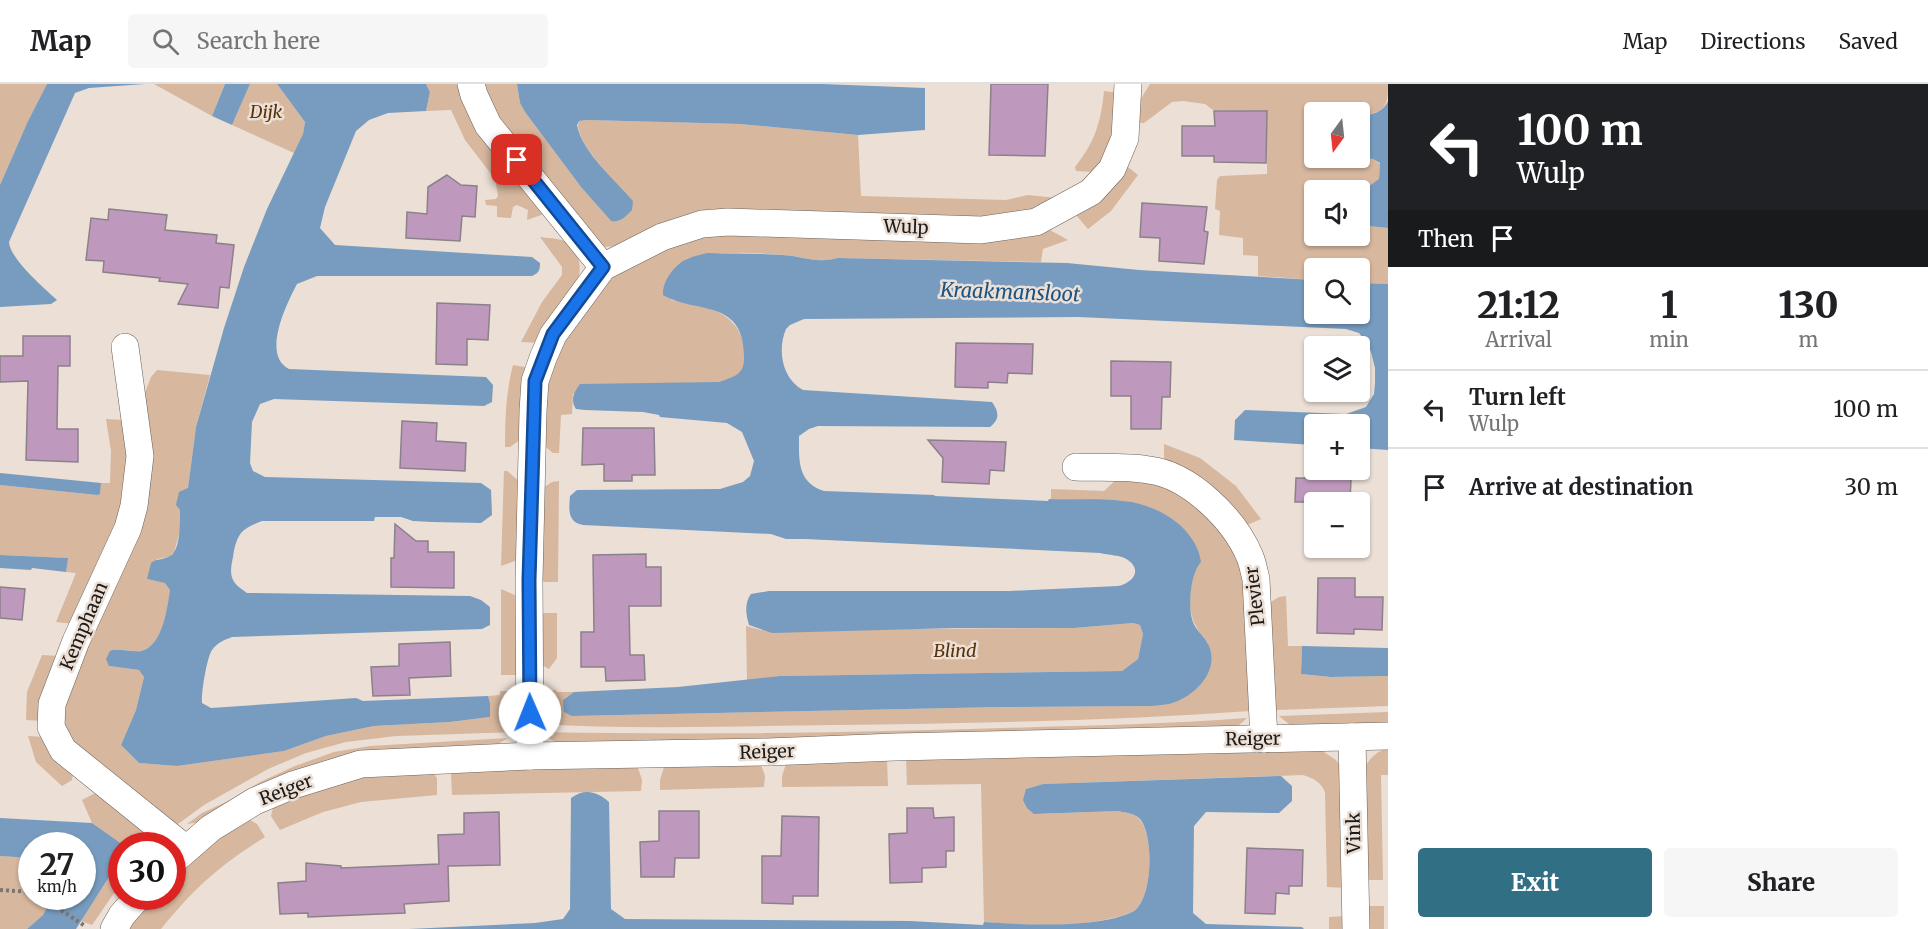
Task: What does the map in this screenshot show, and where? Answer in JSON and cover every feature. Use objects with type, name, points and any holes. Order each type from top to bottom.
[{"type":"street","points":[[471,84],[488,125],[603,267]]},
{"type":"street","name":"Wulp","points":[[530,756],[529,580],[535,381],[553,334],[603,267],[662,237],[702,224],[729,222],[981,230],[1036,222],[1091,192],[1112,169],[1125,138],[1128,84]]},
{"type":"street","name":"Kemphaan","points":[[125,347],[140,456],[134,506],[128,528],[76,640],[52,704],[51,727],[63,750],[153,832]]},
{"type":"street","name":"Plevier","points":[[1076,467],[1151,470],[1182,481],[1202,495],[1229,523],[1250,557],[1256,579],[1264,739]]},
{"type":"street","name":"Vink","points":[[1352,736],[1356,929]]},
{"type":"street","name":"Reiger","points":[[186,850],[211,828],[255,801],[293,785],[361,764],[530,756],[1388,736]]},
{"type":"street","points":[[114,929],[126,910]]},
{"type":"path","points":[[0,890],[18,890]]},
{"type":"path","points":[[62,910],[85,925]]},
{"type":"green space","points":[[0,84],[47,84],[0,185]]},
{"type":"green space","name":"Dijk","points":[[154,84],[225,84],[212,116]]},
{"type":"green space","name":"Dijk","points":[[250,84],[277,84],[305,122],[303,135],[294,153],[232,125]]},
{"type":"green space","points":[[426,84],[462,84],[544,214],[527,220],[528,210],[517,205],[513,207],[511,218],[497,217],[497,206],[486,205],[485,200],[496,199],[498,196],[495,179],[465,140],[451,110],[426,111],[430,92]]},
{"type":"green space","points":[[482,84],[517,84],[520,103],[525,112],[581,187],[611,221],[633,201],[589,151],[578,129],[579,121],[740,124],[858,135],[861,196],[1006,200],[1028,195],[1057,198],[1058,203],[1007,218],[749,211],[619,246],[603,247],[498,120]]},
{"type":"green space","points":[[1150,84],[1388,84],[1384,107],[1370,114],[1370,102],[1304,102],[1304,168],[1370,168],[1370,159],[1380,164],[1379,179],[1370,185],[1370,180],[1304,180],[1304,246],[1370,246],[1370,226],[1388,228],[1388,284],[1370,283],[1370,258],[1304,258],[1304,279],[1258,276],[1258,256],[1243,255],[1243,238],[1219,235],[1220,211],[1215,209],[1217,180],[1220,176],[1267,174],[1267,111],[1213,110],[1205,104],[1172,102],[1144,123],[1138,123],[1140,100]]},
{"type":"green space","points":[[1104,91],[1120,93],[1120,118],[1096,172],[1076,171],[1075,167],[1088,149],[1096,131]]},
{"type":"green space","points":[[1124,164],[1138,175],[1111,211],[1088,229],[1076,215]]},
{"type":"green space","points":[[1048,229],[1068,240],[1043,249],[1041,262],[838,258],[823,260],[747,253],[722,253],[686,259],[671,300],[712,309],[729,319],[741,336],[744,346],[744,367],[738,375],[721,382],[656,384],[573,394],[572,414],[561,415],[559,453],[553,453],[541,443],[549,376],[558,352],[598,292],[616,274],[641,257],[720,231]]},
{"type":"green space","points":[[540,237],[561,240],[570,244],[579,260],[579,278],[540,343],[521,342],[542,302],[562,275],[562,267]]},
{"type":"green space","points":[[513,365],[530,368],[521,439],[510,447],[505,447],[506,405]]},
{"type":"green space","points":[[157,370],[210,375],[196,427],[188,488],[180,510],[180,531],[174,552],[169,557],[157,559],[147,579],[166,583],[170,590],[159,636],[147,649],[110,651],[109,666],[139,670],[144,677],[136,710],[121,745],[139,763],[177,766],[284,751],[326,736],[374,726],[450,722],[490,717],[488,696],[500,695],[500,691],[507,691],[518,698],[518,724],[514,732],[396,736],[346,742],[306,753],[268,769],[204,805],[178,824],[75,748],[64,731],[66,690],[140,522],[142,400],[151,377]]},
{"type":"green space","points":[[106,419],[125,420],[129,442],[127,499],[74,624],[56,622],[76,573],[66,572],[67,558],[0,555],[0,485],[97,495],[100,493],[101,483],[110,483],[111,451]]},
{"type":"green space","points":[[1164,444],[1200,458],[1236,486],[1261,519],[1245,526],[1164,463]]},
{"type":"green space","points":[[504,471],[521,483],[520,559],[501,566]]},
{"type":"green space","points":[[1119,477],[1153,480],[1207,510],[1242,564],[1250,711],[1094,719],[723,727],[539,724],[538,694],[545,690],[574,692],[563,700],[573,716],[1152,706],[1175,702],[1208,643],[1195,625],[1190,607],[1191,588],[1196,567],[1125,501],[1051,499],[1051,489],[1104,491]]},
{"type":"green space","points":[[559,481],[558,582],[544,582],[539,579],[540,490],[552,482]]},
{"type":"green space","points":[[501,589],[519,597],[518,675],[501,675]]},
{"type":"green space","points":[[1286,596],[1288,646],[1302,646],[1301,674],[1331,677],[1388,676],[1388,706],[1276,710],[1269,603]]},
{"type":"green space","points":[[544,613],[557,613],[557,658],[549,669],[538,663],[539,617]]},
{"type":"green space","name":"Blind","points":[[1133,623],[1140,625],[1143,634],[1138,659],[1122,671],[780,676],[747,681],[746,626],[761,630],[1074,628]]},
{"type":"green space","points":[[42,655],[59,656],[43,721],[26,720],[27,692]]},
{"type":"green space","points":[[1388,712],[1388,726],[1290,725],[1279,716]]},
{"type":"green space","points":[[1247,718],[1228,730],[557,743],[542,732],[863,732],[1109,725]]},
{"type":"green space","points":[[28,736],[45,737],[73,772],[72,780],[62,786],[36,762]]},
{"type":"green space","points":[[508,738],[495,746],[420,748],[201,822],[187,824],[202,813],[237,797],[258,783],[334,752],[370,746]]},
{"type":"green space","points":[[1388,748],[1388,775],[1381,775],[1383,880],[1364,880],[1364,770],[1373,756]]},
{"type":"green space","points":[[1321,750],[1336,760],[1340,766],[1347,888],[1327,887],[1325,792],[1316,781],[1303,775],[1043,784],[1026,789],[1036,814],[1118,811],[1135,816],[1144,827],[1148,839],[1149,867],[1148,882],[1139,905],[1132,912],[1078,924],[1021,925],[984,922],[981,784],[907,785],[906,758]]},
{"type":"green space","points":[[887,759],[888,786],[782,787],[782,776],[787,761]]},
{"type":"green space","points":[[760,762],[765,776],[764,787],[660,790],[660,780],[665,764]]},
{"type":"green space","points":[[637,765],[642,780],[641,791],[452,795],[451,774],[454,769]]},
{"type":"green space","points":[[430,769],[437,778],[437,795],[361,802],[323,812],[280,830],[271,816],[274,804],[344,779]]},
{"type":"green space","points":[[99,791],[146,832],[108,832],[108,834],[92,823],[82,800]]},
{"type":"green space","points":[[247,818],[257,824],[265,837],[208,878],[186,901],[186,862]]},
{"type":"green space","points":[[0,856],[18,857],[18,910],[46,910],[27,929],[0,929]]},
{"type":"green space","points":[[108,878],[108,902],[92,925],[81,921],[88,910],[96,910],[96,897]]},
{"type":"green space","points":[[1365,906],[1384,906],[1384,929],[1365,929]]},
{"type":"green space","points":[[143,910],[178,910],[161,929],[129,929]]},
{"type":"green space","points":[[1346,916],[1348,929],[1329,929],[1329,917]]},
{"type":"water","points":[[47,84],[145,84],[89,88],[75,93],[9,242],[21,265],[57,300],[51,304],[0,307],[0,185]]},
{"type":"water","points":[[225,84],[250,84],[232,125],[212,116]]},
{"type":"water","points":[[277,84],[426,84],[430,92],[426,111],[388,113],[369,120],[356,131],[325,207],[320,228],[335,245],[532,257],[540,263],[540,268],[532,276],[317,276],[297,284],[283,316],[277,341],[277,352],[281,362],[289,369],[486,377],[493,385],[492,402],[484,406],[274,399],[260,404],[252,422],[250,463],[253,471],[265,477],[481,483],[491,490],[492,515],[481,523],[413,521],[401,517],[375,517],[374,521],[262,521],[245,529],[238,539],[231,569],[234,582],[247,593],[470,596],[490,607],[490,625],[482,629],[232,637],[218,644],[210,654],[202,691],[202,703],[211,708],[356,698],[363,701],[488,696],[490,717],[450,722],[374,726],[326,736],[284,751],[177,766],[139,763],[121,745],[136,710],[144,677],[139,670],[109,666],[106,659],[112,650],[141,651],[148,648],[163,625],[170,590],[165,583],[147,579],[151,563],[170,556],[176,548],[180,510],[176,505],[179,492],[188,488],[196,427],[224,328],[244,267],[267,209],[303,134],[305,122]]},
{"type":"water","points":[[517,84],[822,84],[925,88],[925,130],[858,135],[740,124],[579,121],[577,125],[585,145],[633,201],[632,210],[627,215],[620,220],[611,221],[581,187],[525,112],[520,103]]},
{"type":"water","points":[[1388,101],[1388,228],[1370,226],[1370,185],[1379,179],[1380,163],[1370,159],[1370,114],[1380,111]]},
{"type":"water","name":"Kraakmansloot","points":[[707,253],[773,254],[823,260],[838,258],[1067,263],[1139,270],[1304,279],[1304,324],[1370,324],[1370,283],[1388,284],[1388,450],[1370,449],[1370,414],[1346,414],[1366,407],[1370,402],[1374,394],[1375,368],[1370,350],[1370,336],[1361,336],[1346,329],[1078,317],[804,319],[786,329],[782,346],[786,371],[790,379],[803,390],[992,402],[997,415],[996,421],[990,427],[818,426],[809,429],[799,436],[799,453],[801,469],[809,482],[824,491],[1048,501],[1049,499],[1114,500],[1136,503],[1161,512],[1183,528],[1198,549],[1201,562],[1195,573],[1191,589],[1190,606],[1193,623],[1207,642],[1211,655],[1211,664],[1204,680],[1183,698],[1169,704],[1152,706],[572,716],[564,712],[563,700],[574,692],[678,687],[780,676],[1122,671],[1138,659],[1143,634],[1140,625],[1133,623],[1074,628],[955,628],[772,633],[749,625],[747,617],[746,605],[751,594],[769,591],[1009,591],[1118,586],[1128,582],[1134,576],[1135,568],[1128,560],[1118,556],[1100,553],[786,539],[771,534],[583,525],[574,521],[569,506],[570,496],[577,490],[720,489],[743,482],[750,476],[754,461],[742,432],[727,423],[660,417],[643,412],[576,409],[573,402],[580,384],[719,382],[741,371],[744,362],[742,337],[735,324],[726,316],[715,311],[676,301],[663,295],[670,274],[689,258]]},
{"type":"water","points":[[1245,410],[1346,414],[1304,414],[1304,444],[1234,440],[1235,420]]},
{"type":"water","points":[[0,473],[101,483],[100,494],[0,485]]},
{"type":"water","points":[[0,555],[68,558],[66,572],[32,568],[31,570],[0,568]]},
{"type":"water","points":[[1302,646],[1388,648],[1388,676],[1331,677],[1301,674]]},
{"type":"water","points":[[1281,776],[1292,786],[1292,801],[1279,813],[1206,812],[1194,826],[1193,913],[1206,924],[1302,927],[1304,929],[409,929],[535,923],[563,919],[570,909],[571,798],[586,792],[600,795],[609,802],[611,909],[625,919],[910,921],[983,925],[984,922],[1062,924],[1101,921],[1134,911],[1140,904],[1145,893],[1149,866],[1145,827],[1133,814],[1118,811],[1034,814],[1023,800],[1026,789],[1043,784]]},
{"type":"water","points":[[0,818],[92,823],[108,834],[108,879],[96,897],[96,832],[18,832],[18,857],[0,856]]},
{"type":"water","points":[[46,910],[88,910],[76,929],[27,929]]},
{"type":"building","points":[[991,84],[1048,84],[1045,156],[989,155]]},
{"type":"building","points":[[1214,111],[1267,111],[1266,163],[1214,162],[1214,156],[1182,156],[1182,126],[1215,126]]},
{"type":"building","points":[[447,175],[461,185],[477,186],[475,217],[462,216],[460,241],[406,238],[407,212],[427,214],[428,187]]},
{"type":"building","points":[[1142,203],[1207,207],[1204,231],[1208,232],[1204,264],[1159,261],[1160,238],[1140,237]]},
{"type":"building","points":[[109,209],[167,215],[165,230],[217,235],[216,243],[234,245],[229,288],[220,287],[218,308],[178,304],[188,284],[159,281],[160,278],[103,272],[104,261],[86,260],[91,218],[108,220]]},
{"type":"building","points":[[437,303],[490,305],[488,340],[467,339],[467,365],[436,364]]},
{"type":"building","points":[[23,336],[70,336],[70,366],[58,366],[57,429],[78,429],[78,462],[26,460],[28,381],[0,382],[0,356],[23,356]]},
{"type":"building","points":[[956,343],[1033,344],[1032,374],[1008,373],[1007,383],[988,382],[988,388],[955,387]]},
{"type":"building","points":[[1111,361],[1171,362],[1170,397],[1162,397],[1161,429],[1131,429],[1131,396],[1111,396]]},
{"type":"building","points":[[402,421],[437,423],[436,441],[466,443],[465,471],[400,468]]},
{"type":"building","points":[[583,428],[654,428],[655,475],[632,475],[632,481],[604,481],[604,464],[582,465]]},
{"type":"building","points":[[928,440],[1006,442],[1004,471],[990,470],[989,484],[942,482],[943,458]]},
{"type":"building","points":[[1296,478],[1351,480],[1350,492],[1304,492],[1304,502],[1295,502]]},
{"type":"building","points":[[395,524],[416,541],[428,541],[428,552],[454,552],[454,588],[391,587],[391,558],[394,558]]},
{"type":"building","points":[[646,554],[646,567],[661,567],[661,606],[629,606],[630,655],[644,655],[645,680],[606,681],[605,667],[581,667],[581,632],[594,632],[593,555]]},
{"type":"building","points":[[1318,578],[1355,578],[1355,597],[1383,597],[1382,630],[1354,629],[1354,634],[1317,633]]},
{"type":"building","points":[[0,587],[25,589],[22,620],[0,618]]},
{"type":"building","points":[[450,642],[451,676],[409,678],[410,695],[373,696],[371,667],[399,666],[399,644]]},
{"type":"building","points":[[907,808],[933,808],[934,818],[954,817],[954,851],[946,851],[946,867],[922,868],[922,882],[890,883],[889,834],[907,833]]},
{"type":"building","points":[[659,811],[699,811],[699,858],[675,858],[674,877],[641,877],[640,842],[659,841]]},
{"type":"building","points":[[499,812],[500,865],[448,866],[449,901],[404,904],[405,913],[308,917],[308,913],[280,914],[278,883],[306,881],[306,863],[341,866],[341,868],[439,864],[438,835],[464,834],[464,813]]},
{"type":"building","points":[[782,816],[819,817],[818,896],[793,896],[793,904],[762,903],[762,856],[781,856]]},
{"type":"building","points":[[1247,848],[1303,850],[1302,886],[1289,886],[1289,894],[1276,893],[1275,914],[1245,913]]},
{"type":"route","points":[[517,160],[603,267],[553,334],[535,381],[529,580],[530,713]]}]
